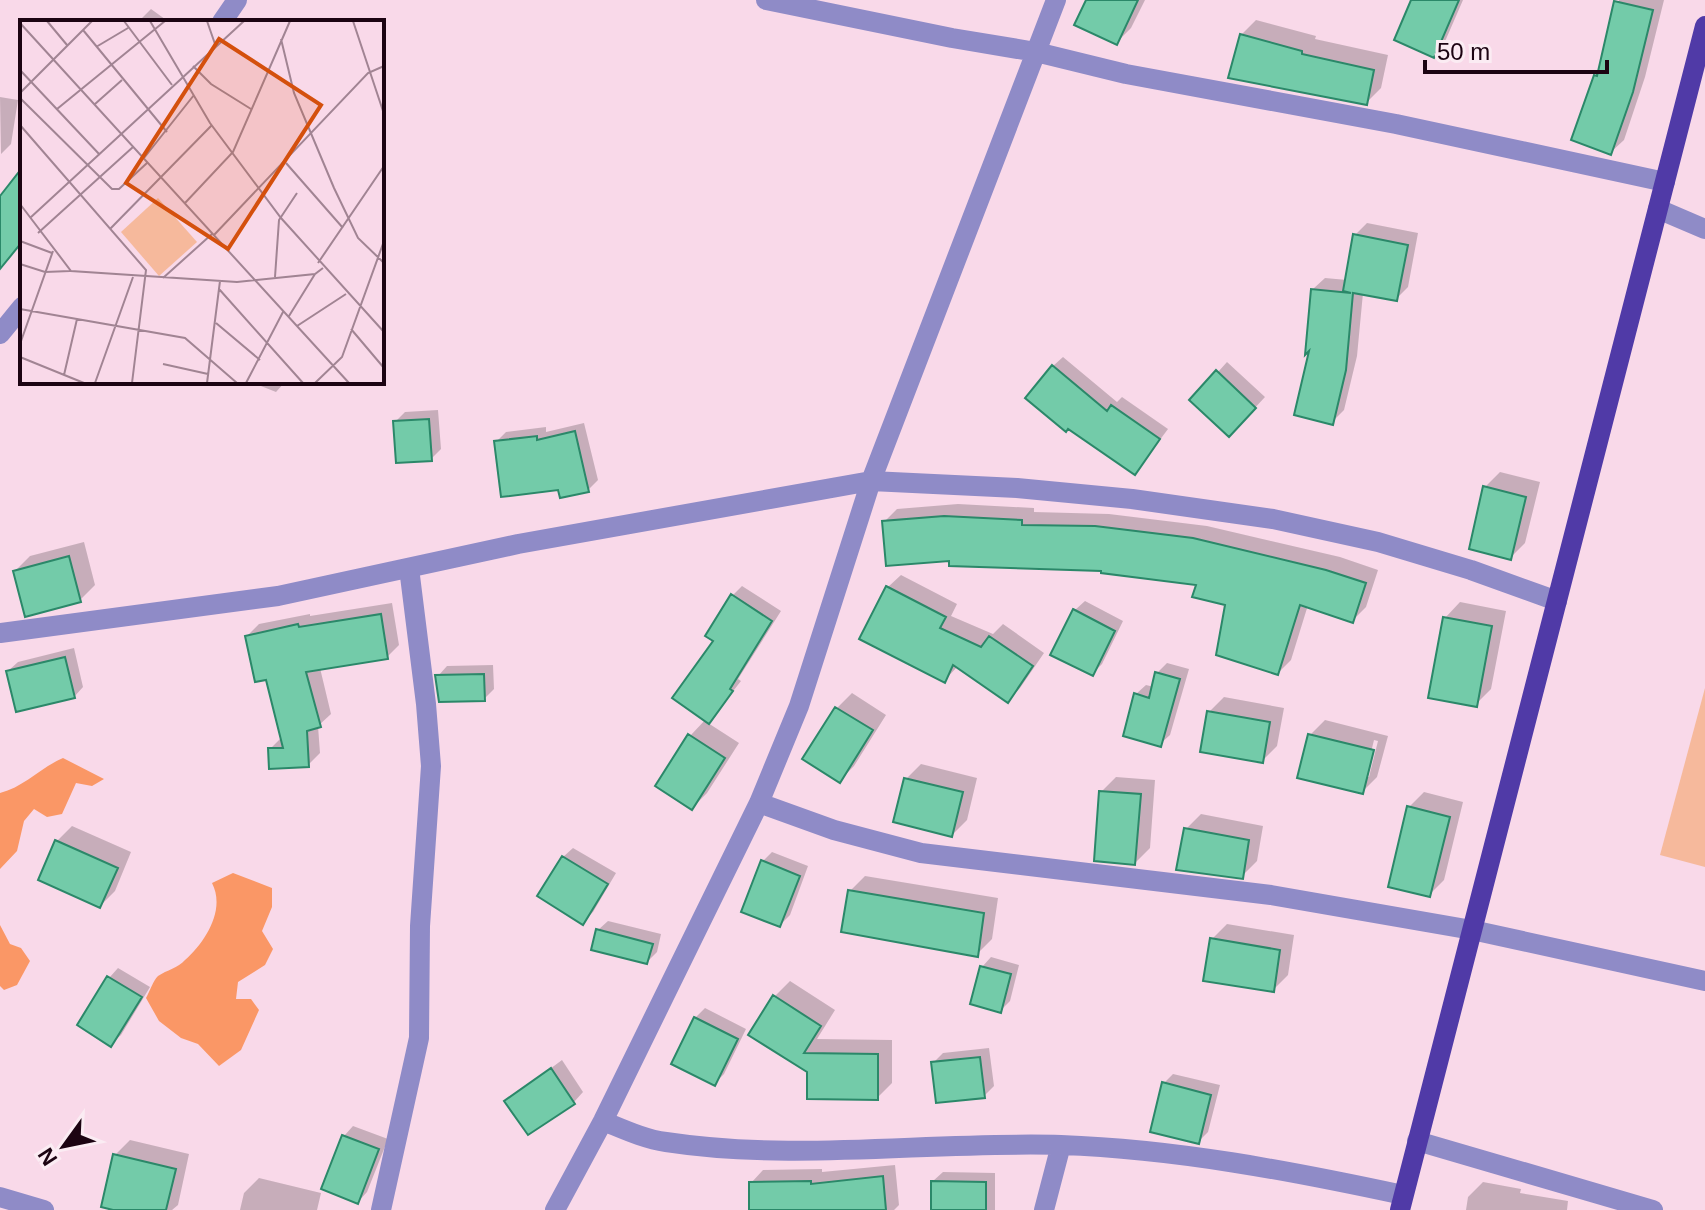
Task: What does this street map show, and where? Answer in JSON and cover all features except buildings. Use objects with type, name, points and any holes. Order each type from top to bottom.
[{"type":"main road","points":[[1402,1202],[1705,26]]},
{"type":"street","points":[[223,20],[237,0]]},
{"type":"street","points":[[766,0],[1036,52],[1126,74],[1396,124],[1665,182]]},
{"type":"street","points":[[555,1210],[603,1121],[759,803],[799,706],[871,481],[1056,0]]},
{"type":"street","points":[[1658,209],[1705,229]]},
{"type":"street","points":[[0,334],[20,309]]},
{"type":"street","points":[[0,633],[278,596],[518,544],[871,481],[1017,488],[1132,499],[1273,519],[1378,542],[1471,570],[1557,601]]},
{"type":"street","points":[[381,1210],[419,1038],[420,926],[431,766],[409,568]]},
{"type":"street","points":[[759,803],[834,830],[921,853],[1271,895],[1472,930],[1705,981]]},
{"type":"street","points":[[603,1121],[664,1142],[770,1151],[1061,1145],[1179,1156],[1310,1175],[1402,1202]]},
{"type":"street","points":[[1417,1141],[1653,1210]]},
{"type":"street","points":[[1044,1210],[1061,1145]]},
{"type":"street","points":[[0,1197],[44,1210]]},
{"type":"shaded area","points":[[1705,688],[1705,867],[1660,855]]},
{"type":"shaded area","points":[[63,758],[104,779],[92,786],[76,783],[62,814],[47,817],[34,809],[24,821],[17,851],[0,869],[0,793]]},
{"type":"shaded area","points":[[233,873],[272,888],[272,907],[262,931],[273,949],[265,965],[238,982],[236,999],[251,999],[259,1010],[241,1050],[219,1066],[198,1044],[181,1038],[159,1021],[146,998],[158,976],[182,963],[200,944],[215,914],[216,893],[212,883]]},
{"type":"shaded area","points":[[0,925],[10,944],[21,948],[30,961],[17,985],[4,990],[0,986]]}]
